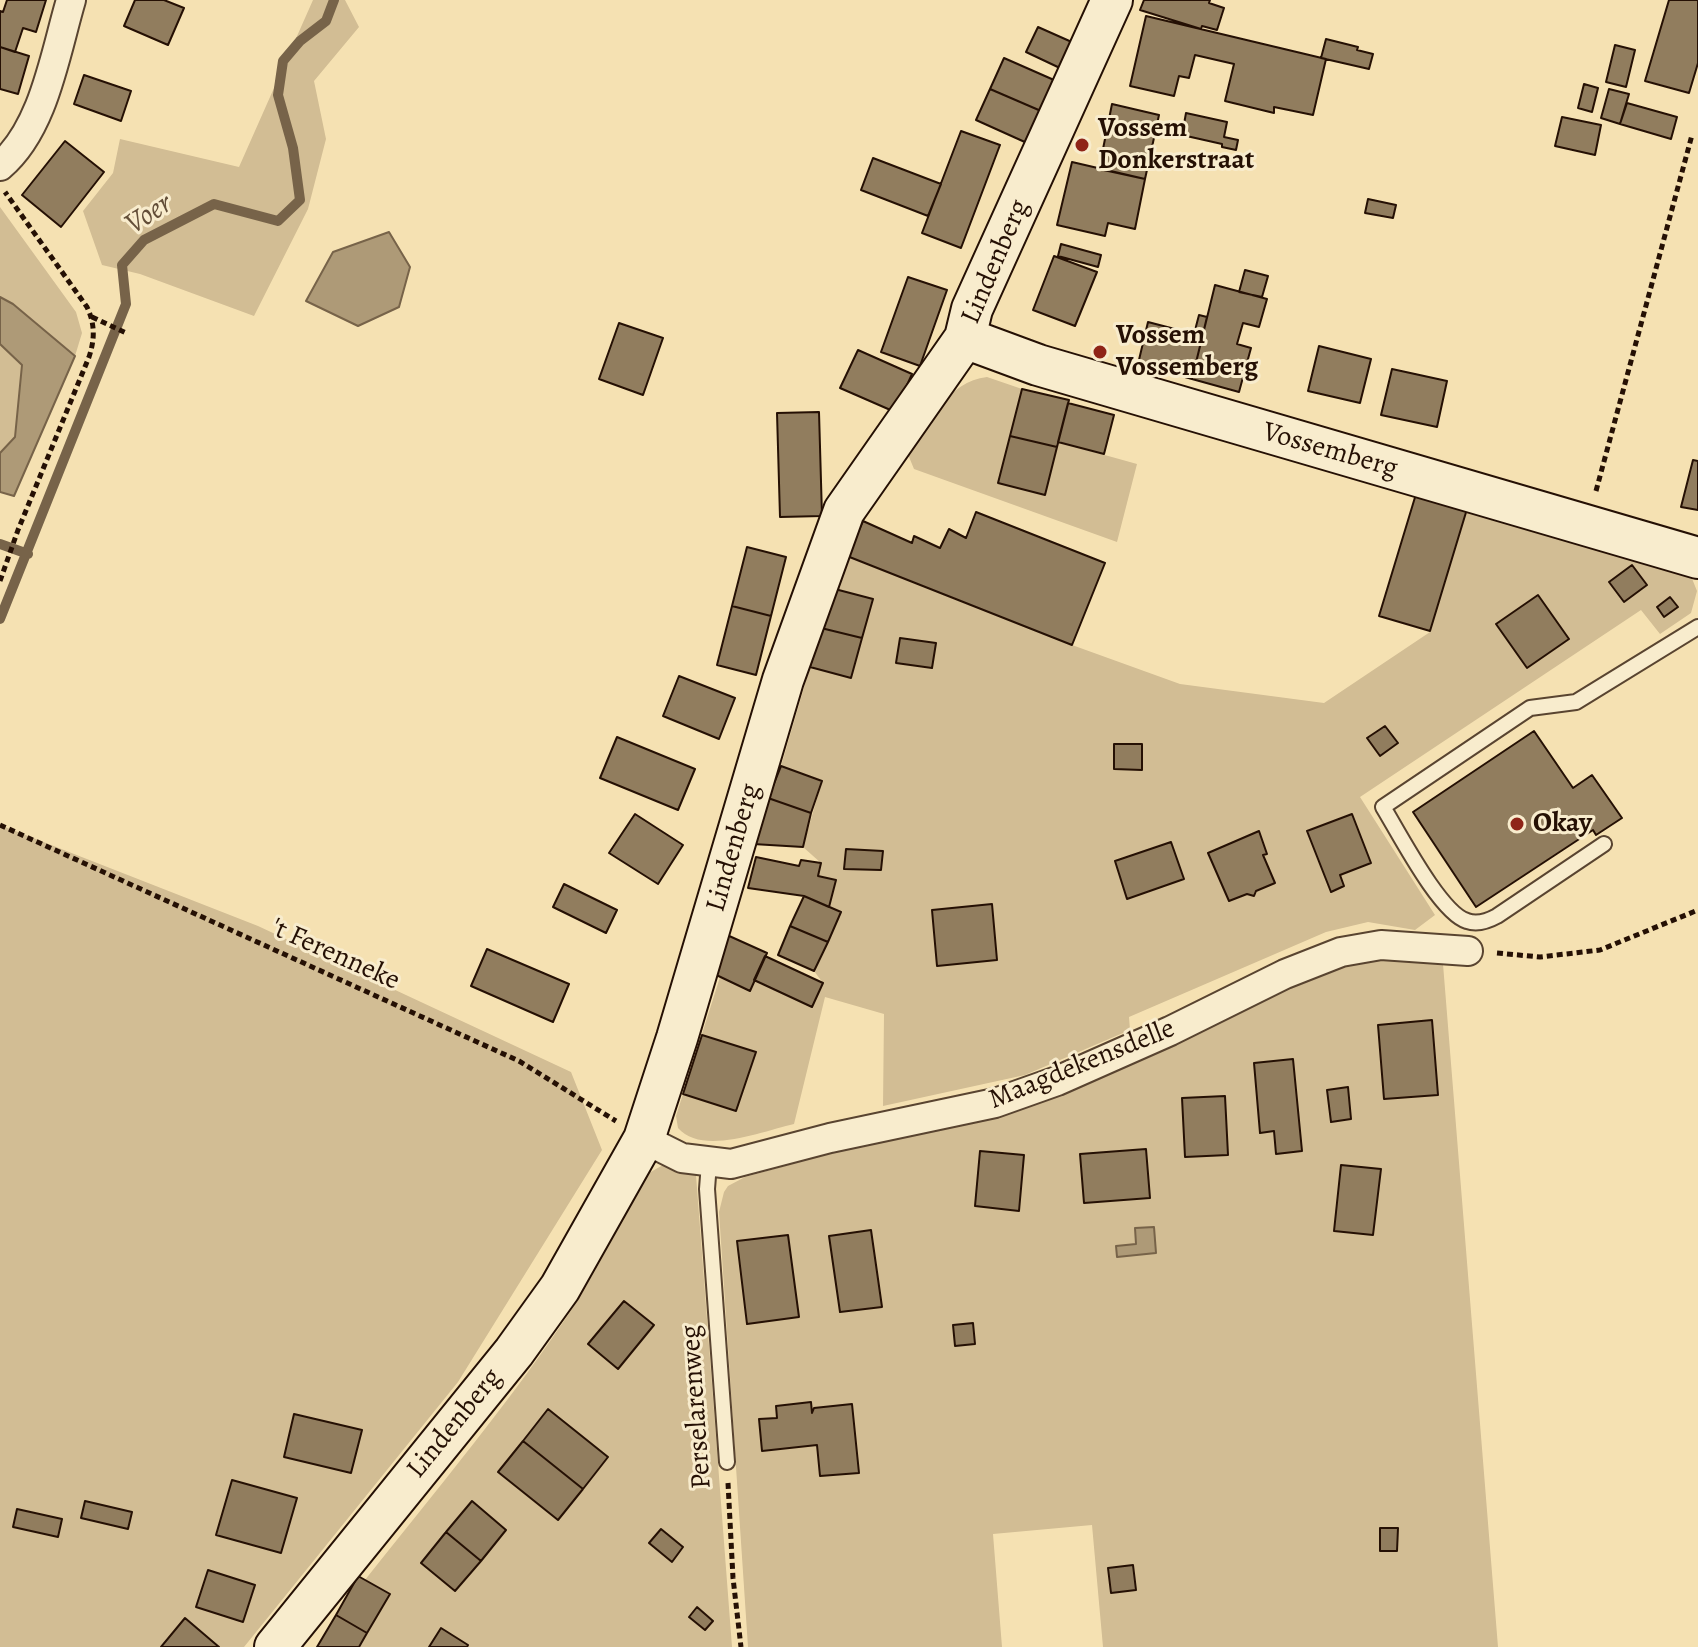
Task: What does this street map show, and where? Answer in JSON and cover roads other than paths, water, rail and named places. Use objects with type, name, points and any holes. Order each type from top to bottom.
[{"type":"street","points":[[0,166],[16,153],[30,128],[71,0]]},
{"type":"street","name":"Lindenberg","points":[[275,1647],[514,1352],[560,1288],[644,1139],[783,680],[844,511],[965,338],[972,309],[1112,0]]},
{"type":"street","name":"Vossemberg","points":[[965,338],[1038,365],[1698,558]]},
{"type":"street","name":"Maagdekensdelle","points":[[644,1139],[682,1158],[731,1164],[830,1138],[995,1103],[1057,1081],[1170,1031],[1285,974],[1341,952],[1381,945],[1468,951]]},
{"type":"lane","points":[[1604,844],[1497,916],[1487,921],[1466,921],[1439,897],[1383,807],[1530,708],[1576,702],[1698,627]]},
{"type":"lane","name":"Perselarenweg","points":[[709,1163],[707,1189],[727,1462]]},
{"type":"waterway","name":"Voer","points":[[0,619],[126,304],[122,265],[144,240],[214,204],[278,221],[300,200],[293,148],[278,95],[283,61],[300,41],[326,21],[334,0]]},
{"type":"waterway","points":[[0,544],[28,554]]},
{"type":"place","name":"Vossem Donkerstraat","points":[[1082,145]]},
{"type":"place","name":"Vossem Vossemberg","points":[[1100,352]]},
{"type":"place","name":"Okay","points":[[1517,824]]}]
